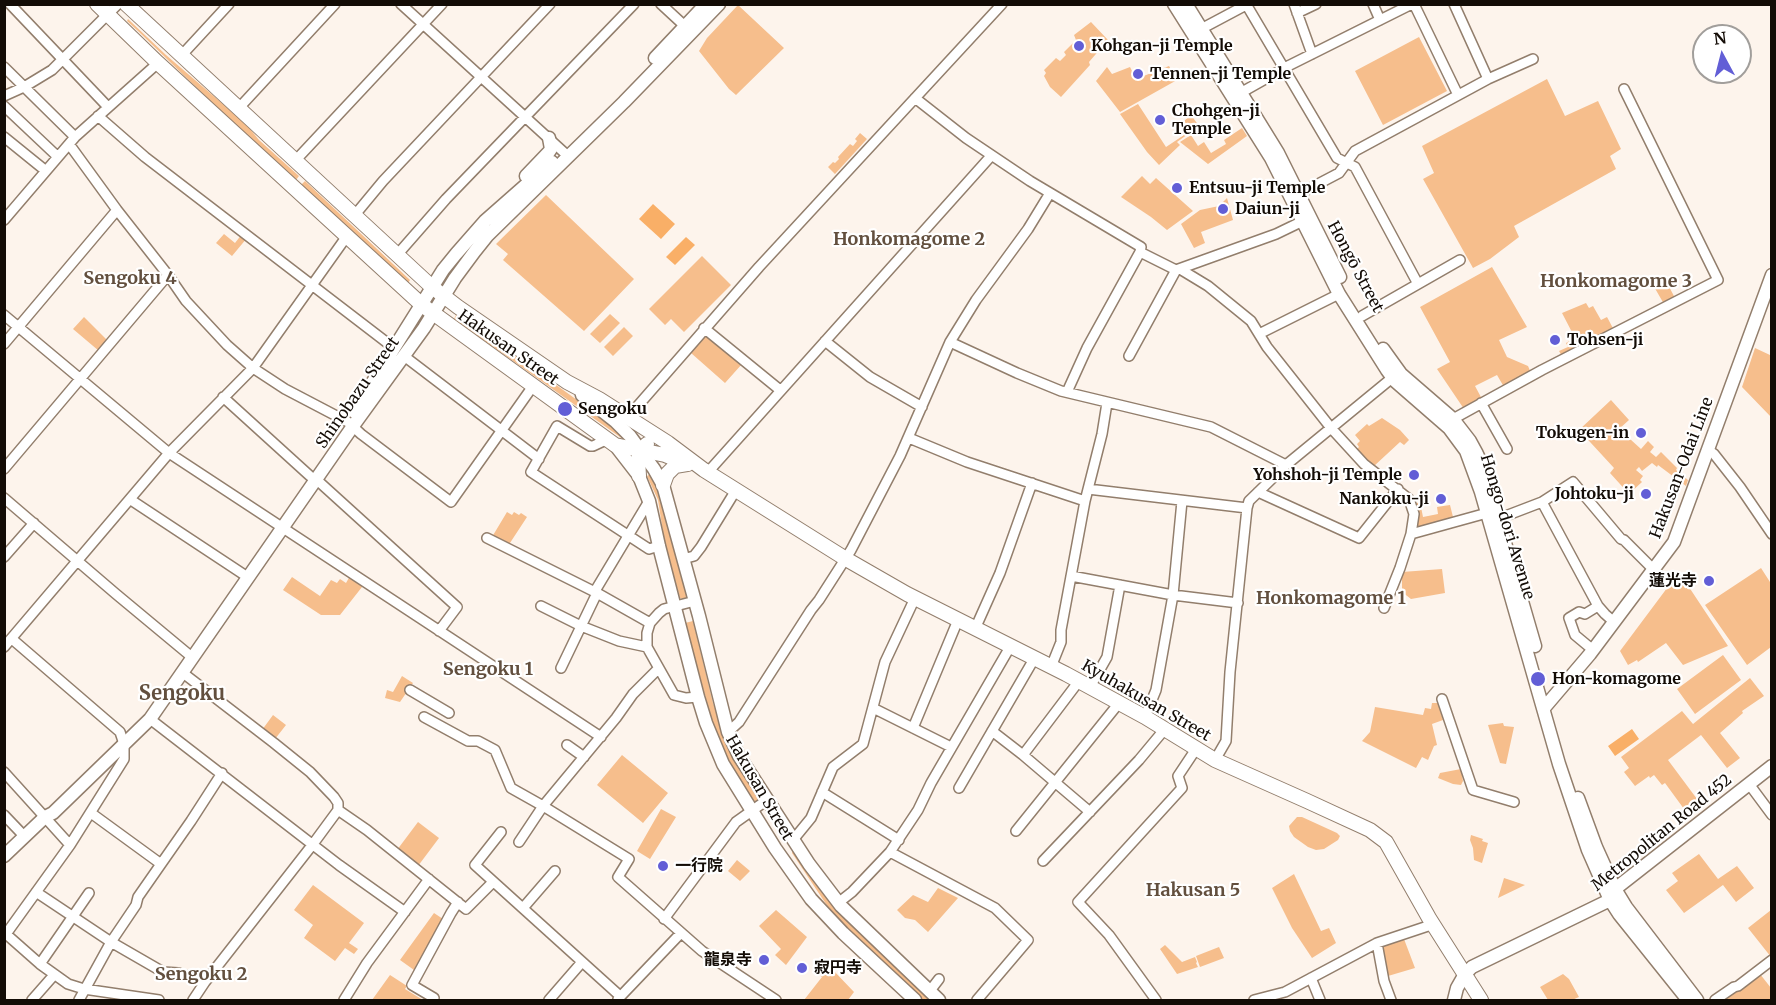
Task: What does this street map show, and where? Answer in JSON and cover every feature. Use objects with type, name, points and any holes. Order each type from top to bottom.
[{"type":"highway","name":"Hakusan Street","points":[[97,4],[158,63],[427,309],[611,442]]},
{"type":"highway","name":"Hakusan Street","points":[[126,4],[438,292],[567,382]]},
{"type":"highway","points":[[567,382],[628,417],[706,471]]},
{"type":"highway","points":[[639,476],[638,459],[641,450],[646,444],[664,441]]},
{"type":"highway","points":[[611,442],[665,455],[706,471]]},
{"type":"highway","points":[[663,485],[667,474],[675,466],[687,464]]},
{"type":"highway","name":"Kyuhakusan Street","points":[[706,471],[846,559],[915,598],[1084,684],[1145,717],[1215,760],[1370,830],[1386,842],[1481,1000]]},
{"type":"main road","name":"Shinobazu Street","points":[[688,30],[706,4]]},
{"type":"main road","name":"Shinobazu Street","points":[[438,292],[487,236],[566,154],[688,30],[719,4]]},
{"type":"main road","name":"Hongo-dori Avenue","points":[[1174,4],[1237,95],[1307,219],[1339,294],[1394,376],[1449,428],[1466,452],[1492,518],[1547,704],[1576,820],[1600,879],[1626,907],[1697,1000]]},
{"type":"main road","name":"Hongō Street","points":[[1186,4],[1237,95],[1269,136],[1299,194],[1307,219],[1345,288],[1388,357]]},
{"type":"main road","points":[[485,221],[497,205],[549,152],[549,138]]},
{"type":"main road","name":"Shinobazu Street","points":[[123,740],[190,655],[350,424],[438,292],[456,254],[485,221],[566,154]]},
{"type":"main road","name":"Hakusan-Odai Line","points":[[1547,704],[1593,650],[1674,542],[1772,275]]},
{"type":"main road","name":"Hongo-dori Avenue","points":[[1388,357],[1394,376],[1453,419],[1470,441],[1483,467],[1492,518]]},
{"type":"main road","name":"Hakusan Street","points":[[567,382],[615,421],[641,450],[663,485],[728,732],[739,756],[793,840],[838,903],[934,996]]},
{"type":"main road","name":"Hakusan Street","points":[[611,442],[639,476],[650,501],[659,546],[698,697],[715,747],[732,780],[803,889],[843,933],[915,1000]]},
{"type":"main road","name":"Shinobazu Street","points":[[4,856],[45,817],[49,808],[123,740],[150,719],[183,673],[190,655],[243,574],[280,526]]},
{"type":"main road","name":"Metropolitan Road 452","points":[[1465,974],[1472,967],[1613,895],[1772,766]]},
{"type":"main road","points":[[793,840],[788,847],[788,853],[807,882],[819,907]]},
{"type":"main road","name":"Hongo-dori Avenue","points":[[1613,895],[1619,914],[1688,1000]]},
{"type":"main road","points":[[1454,1000],[1457,988],[1465,974]]},
{"type":"street","points":[[4,96],[52,70],[118,4]]},
{"type":"street","points":[[181,56],[229,4]]},
{"type":"street","points":[[238,109],[335,4]]},
{"type":"street","points":[[401,4],[566,154]]},
{"type":"street","points":[[295,161],[442,4]]},
{"type":"street","points":[[354,216],[382,181],[550,4]]},
{"type":"street","points":[[397,255],[446,199],[634,4]]},
{"type":"street","points":[[661,4],[688,30]]},
{"type":"street","points":[[628,417],[704,328],[1002,4]]},
{"type":"street","points":[[1312,54],[1295,9],[1316,4]]},
{"type":"street","points":[[1373,4],[1380,20]]},
{"type":"street","points":[[1237,95],[1284,68],[1413,4],[1458,95]]},
{"type":"street","points":[[1454,4],[1488,79]]},
{"type":"street","points":[[4,13],[11,5],[108,106]]},
{"type":"street","points":[[1201,29],[1247,5],[1337,158],[1355,167],[1418,284]]},
{"type":"street","points":[[1299,194],[1339,173],[1355,151],[1488,79],[1533,59]]},
{"type":"street","points":[[5,218],[72,141],[158,63]]},
{"type":"street","points":[[4,67],[72,141],[117,210],[186,301],[213,332],[252,368],[350,424],[451,502],[533,386]]},
{"type":"street","points":[[1453,419],[1718,280],[1624,89]]},
{"type":"street","points":[[915,98],[991,156],[1141,247],[1087,348],[1067,392]]},
{"type":"street","points":[[4,106],[58,157]]},
{"type":"street","points":[[98,116],[145,157],[538,459]]},
{"type":"street","points":[[4,137],[46,171]]},
{"type":"street","points":[[706,471],[991,156]]},
{"type":"street","points":[[728,732],[739,722],[846,559],[909,438],[950,342],[976,300],[1028,229],[1050,193]]},
{"type":"street","points":[[4,344],[117,210]]},
{"type":"street","points":[[1129,356],[1178,270],[1276,234],[1307,219]]},
{"type":"street","points":[[4,647],[169,453],[252,368],[347,236]]},
{"type":"street","points":[[1140,252],[1208,286],[1251,321],[1284,370],[1331,428],[1364,464],[1409,499],[1414,514],[1411,534],[1384,608]]},
{"type":"street","points":[[1362,316],[1460,260]]},
{"type":"street","points":[[4,469],[168,275]]},
{"type":"street","points":[[1259,334],[1339,294]]},
{"type":"street","points":[[4,315],[169,453],[601,737]]},
{"type":"street","points":[[704,328],[780,390]]},
{"type":"street","points":[[825,341],[870,377],[922,407]]},
{"type":"street","points":[[950,342],[1061,391],[1211,427],[1286,465]]},
{"type":"street","points":[[1215,760],[1226,741],[1230,672],[1246,508],[1249,501],[1286,465],[1394,376]]},
{"type":"street","points":[[223,397],[457,607],[439,631]]},
{"type":"street","points":[[1052,667],[1061,642],[1060,630],[1107,403]]},
{"type":"street","points":[[1481,403],[1507,449]]},
{"type":"street","points":[[611,442],[590,446],[557,426],[531,472],[649,549],[659,546]]},
{"type":"street","points":[[909,438],[967,462],[1085,501]]},
{"type":"street","points":[[1708,450],[1714,454],[1740,487],[1772,534]]},
{"type":"street","points":[[1411,534],[1492,518],[1542,502],[1572,482],[1621,539],[1654,570]]},
{"type":"street","points":[[975,629],[1000,573],[1032,483]]},
{"type":"street","points":[[1088,489],[1246,508]]},
{"type":"street","points":[[1258,492],[1359,538],[1398,489]]},
{"type":"street","points":[[684,559],[694,556],[736,490]]},
{"type":"street","points":[[4,498],[190,655]]},
{"type":"street","points":[[131,500],[243,574]]},
{"type":"street","points":[[561,668],[596,592],[650,501]]},
{"type":"street","points":[[1145,717],[1156,690],[1173,596],[1182,501]]},
{"type":"street","points":[[1542,502],[1598,606],[1614,622]]},
{"type":"street","points":[[4,557],[34,523]]},
{"type":"street","points":[[488,538],[596,592],[650,623]]},
{"type":"street","points":[[1071,576],[1173,596],[1238,603]]},
{"type":"street","points":[[1023,755],[1107,657],[1120,585]]},
{"type":"street","points":[[793,840],[811,818],[833,767],[863,744],[885,662],[915,598]]},
{"type":"street","points":[[695,601],[664,609],[650,623],[647,647],[676,697],[698,697]]},
{"type":"street","points":[[541,606],[581,626],[619,641],[647,647]]},
{"type":"street","points":[[1593,650],[1575,635],[1569,618],[1579,612],[1585,614],[1598,606]]},
{"type":"street","points":[[913,728],[958,620]]},
{"type":"street","points":[[12,639],[120,732],[123,740],[124,761],[70,844],[6,934],[40,964],[68,984],[119,998],[159,1000]]},
{"type":"street","points":[[838,903],[890,852],[899,840],[1010,647]]},
{"type":"street","points":[[959,788],[1034,659]]},
{"type":"street","points":[[519,842],[543,806],[601,737],[633,694],[658,669]]},
{"type":"street","points":[[183,673],[310,772],[338,803],[338,810],[313,844],[193,1000]]},
{"type":"street","points":[[410,690],[449,713]]},
{"type":"street","points":[[1442,699],[1473,790],[1514,802]]},
{"type":"street","points":[[1016,831],[1119,703]]},
{"type":"street","points":[[873,708],[951,747]]},
{"type":"street","points":[[424,717],[468,741],[478,741],[495,750],[511,788],[629,859],[618,876],[681,933],[731,972],[776,1000]]},
{"type":"street","points":[[150,719],[405,912]]},
{"type":"street","points":[[1043,861],[1139,760],[1164,730]]},
{"type":"street","points":[[992,731],[1090,812]]},
{"type":"street","points":[[567,745],[584,757]]},
{"type":"street","points":[[1156,1000],[1109,935],[1078,902],[1182,788],[1178,776],[1196,749]]},
{"type":"street","points":[[4,772],[70,844]]},
{"type":"street","points":[[79,1000],[138,897],[222,773]]},
{"type":"street","points":[[1749,784],[1772,815]]},
{"type":"street","points":[[822,792],[899,840]]},
{"type":"street","points":[[664,919],[736,822],[767,800]]},
{"type":"street","points":[[338,810],[367,830],[466,909],[493,882]]},
{"type":"street","points":[[91,813],[161,864]]},
{"type":"street","points":[[4,815],[25,837]]},
{"type":"street","points":[[501,832],[475,865],[582,962],[618,998],[681,933]]},
{"type":"street","points":[[890,852],[995,908],[1028,940],[977,1000]]},
{"type":"street","points":[[523,908],[555,872]]},
{"type":"street","points":[[344,1000],[367,963],[429,879]]},
{"type":"street","points":[[36,892],[111,942],[163,972],[178,973],[205,982]]},
{"type":"street","points":[[40,964],[89,892]]},
{"type":"street","points":[[434,998],[412,985],[458,902]]},
{"type":"street","points":[[1254,1000],[1285,992],[1377,943],[1434,924]]},
{"type":"street","points":[[1377,943],[1384,981],[1391,1000]]},
{"type":"street","points":[[1715,1000],[1772,960]]},
{"type":"street","points":[[549,1000],[582,962]]},
{"type":"street","points":[[32,1000],[54,975]]},
{"type":"street","points":[[1311,978],[1320,1000]]},
{"type":"street","points":[[934,996],[939,979]]},
{"type":"shaded area","points":[[738,5],[784,48],[736,95],[699,51],[707,38]]},
{"type":"shaded area","points":[[128,19],[246,124],[259,140],[299,176],[296,180],[236,126],[127,21]]},
{"type":"shaded area","points":[[1091,22],[1108,40],[1089,62],[1090,65],[1061,97],[1050,87],[1044,76],[1046,73],[1044,70],[1056,58],[1060,61],[1066,55],[1064,52],[1076,40],[1074,35]]},
{"type":"shaded area","points":[[1419,37],[1447,91],[1383,125],[1355,71]]},
{"type":"shaded area","points":[[1169,66],[1177,80],[1120,112],[1096,81],[1107,67],[1112,74],[1130,67],[1136,79]]},
{"type":"shaded area","points":[[1547,79],[1565,116],[1598,101],[1621,149],[1610,156],[1616,169],[1514,226],[1519,237],[1490,259],[1473,268],[1423,179],[1434,173],[1422,146]]},
{"type":"shaded area","points":[[1138,104],[1166,147],[1187,133],[1183,126],[1186,124],[1184,121],[1191,115],[1199,126],[1177,142],[1180,145],[1159,165],[1120,114]]},
{"type":"shaded area","points":[[1242,128],[1247,136],[1208,164],[1180,142],[1191,135],[1198,146],[1204,142],[1211,153],[1226,144],[1224,140]]},
{"type":"shaded area","points":[[860,133],[867,139],[835,174],[828,167],[839,159],[838,157],[850,144],[853,146]]},
{"type":"shaded area","points":[[1142,176],[1150,184],[1156,178],[1193,211],[1167,230],[1121,197]]},
{"type":"shaded area","points":[[305,181],[410,280],[407,285],[301,185]]},
{"type":"shaded area","points":[[546,195],[634,279],[584,331],[503,260],[508,254],[496,244]]},
{"type":"shaded area","points":[[1227,198],[1233,220],[1201,232],[1205,243],[1194,248],[1181,224],[1200,210],[1219,206]]},
{"type":"shaded area","points":[[653,204],[675,224],[661,239],[639,219]]},
{"type":"shaded area","points":[[224,234],[235,243],[242,234],[247,238],[232,256],[216,243]]},
{"type":"shaded area","points":[[686,237],[695,245],[675,265],[666,257]]},
{"type":"shaded area","points":[[702,256],[731,285],[684,332],[671,319],[665,325],[649,309]]},
{"type":"shaded area","points":[[1492,267],[1527,327],[1499,340],[1507,357],[1528,366],[1531,373],[1504,387],[1497,375],[1475,386],[1482,399],[1464,409],[1437,369],[1450,362],[1420,307]]},
{"type":"shaded area","points":[[1665,279],[1675,298],[1664,304],[1653,285]]},
{"type":"shaded area","points":[[1586,303],[1589,308],[1593,306],[1601,320],[1607,317],[1615,332],[1563,358],[1559,351],[1568,347],[1566,343],[1575,338],[1562,313]]},
{"type":"shaded area","points":[[610,314],[620,323],[600,343],[590,334]]},
{"type":"shaded area","points":[[456,315],[606,421],[627,442],[454,319]]},
{"type":"shaded area","points":[[84,317],[108,341],[99,351],[73,329]]},
{"type":"shaded area","points":[[624,327],[633,336],[613,356],[604,347]]},
{"type":"shaded area","points":[[707,334],[742,364],[725,383],[691,353]]},
{"type":"shaded area","points":[[1755,348],[1770,355],[1771,353],[1771,417],[1742,387]]},
{"type":"shaded area","points":[[1611,400],[1629,420],[1619,429],[1641,449],[1648,441],[1654,447],[1650,452],[1656,457],[1661,452],[1688,480],[1686,486],[1652,463],[1642,471],[1639,467],[1636,470],[1643,476],[1640,480],[1642,482],[1629,494],[1610,473],[1614,468],[1579,430]]},
{"type":"shaded area","points":[[1382,418],[1400,430],[1409,440],[1404,445],[1400,442],[1373,467],[1355,451],[1360,441],[1355,435],[1367,424],[1369,426]]},
{"type":"shaded area","points":[[650,474],[659,490],[687,594],[685,600],[680,598],[665,545],[658,500],[647,476]]},
{"type":"shaded area","points":[[1420,502],[1423,517],[1438,514],[1437,507],[1450,505],[1454,521],[1414,532],[1415,504]]},
{"type":"shaded area","points":[[507,512],[512,515],[514,512],[519,515],[521,513],[527,517],[508,546],[492,537]]},
{"type":"shaded area","points":[[1761,568],[1771,581],[1771,647],[1747,665],[1705,605]]},
{"type":"shaded area","points":[[1442,569],[1445,593],[1411,599],[1402,592],[1402,572]]},
{"type":"shaded area","points":[[1679,572],[1728,646],[1683,665],[1666,643],[1638,662],[1637,660],[1628,665],[1620,651]]},
{"type":"shaded area","points":[[350,576],[361,582],[362,587],[340,615],[321,615],[283,590],[292,577],[320,596],[331,580],[337,583],[340,579],[346,583]]},
{"type":"shaded area","points":[[693,621],[713,703],[722,728],[759,797],[756,803],[752,801],[725,753],[712,721],[685,623]]},
{"type":"shaded area","points":[[1723,655],[1741,680],[1695,714],[1677,689]]},
{"type":"shaded area","points":[[402,676],[413,683],[400,702],[385,698],[387,690],[393,692]]},
{"type":"shaded area","points":[[1750,678],[1764,696],[1742,711],[1743,713],[1720,733],[1740,758],[1727,768],[1701,735],[1668,760],[1697,799],[1684,809],[1665,783],[1662,785],[1654,775],[1635,786],[1624,772],[1629,768],[1621,757],[1682,711],[1693,724]]},
{"type":"shaded area","points":[[1432,703],[1438,703],[1443,720],[1432,724],[1437,745],[1434,746],[1428,760],[1422,757],[1416,768],[1362,741],[1370,732],[1375,707],[1423,715],[1425,708],[1431,709]]},
{"type":"shaded area","points":[[273,715],[286,725],[275,739],[262,730]]},
{"type":"shaded area","points":[[1503,723],[1504,726],[1514,727],[1506,764],[1500,763],[1488,725]]},
{"type":"shaded area","points":[[1632,729],[1639,739],[1615,756],[1608,746]]},
{"type":"shaded area","points":[[622,755],[668,793],[643,823],[597,785]]},
{"type":"shaded area","points":[[1461,769],[1463,781],[1461,785],[1438,778],[1440,773]]},
{"type":"shaded area","points":[[661,809],[676,817],[650,859],[637,851]]},
{"type":"shaded area","points":[[1297,817],[1302,817],[1337,833],[1340,836],[1338,840],[1324,849],[1316,850],[1308,847],[1294,837],[1290,831],[1289,826]]},
{"type":"shaded area","points":[[418,822],[439,838],[418,866],[397,850]]},
{"type":"shaded area","points":[[1471,835],[1488,843],[1482,863],[1474,860]]},
{"type":"shaded area","points":[[793,850],[836,908],[932,1000],[922,1000],[872,955],[832,913],[792,853]]},
{"type":"shaded area","points":[[1699,854],[1718,879],[1737,866],[1754,888],[1736,902],[1723,885],[1684,913],[1666,890],[1678,881],[1672,873]]},
{"type":"shaded area","points":[[737,860],[750,871],[740,881],[728,871]]},
{"type":"shaded area","points":[[1294,874],[1321,931],[1329,928],[1336,943],[1312,958],[1292,928],[1272,888]]},
{"type":"shaded area","points":[[1504,878],[1525,885],[1498,898]]},
{"type":"shaded area","points":[[313,885],[364,923],[349,943],[358,949],[354,954],[345,948],[335,961],[304,938],[313,925],[294,910]]},
{"type":"shaded area","points":[[938,888],[958,898],[928,932],[915,920],[905,918],[897,910],[913,895],[928,902]]},
{"type":"shaded area","points":[[776,910],[807,937],[786,965],[775,955],[781,949],[759,926]]},
{"type":"shaded area","points":[[1771,910],[1771,957],[1748,928]]},
{"type":"shaded area","points":[[434,913],[443,919],[414,970],[400,960]]},
{"type":"shaded area","points":[[1404,939],[1415,968],[1388,976],[1381,946]]},
{"type":"shaded area","points":[[1165,945],[1182,962],[1195,957],[1198,967],[1177,974],[1160,949]]},
{"type":"shaded area","points":[[1219,947],[1224,958],[1200,967],[1196,956]]},
{"type":"shaded area","points":[[824,963],[854,992],[848,1000],[804,1000],[822,977],[816,973]]},
{"type":"shaded area","points":[[1563,974],[1569,979],[1579,997],[1572,1000],[1548,1000],[1540,987]]},
{"type":"shaded area","points":[[1760,974],[1771,988],[1771,1000],[1724,1000]]},
{"type":"shaded area","points":[[390,975],[407,986],[405,989],[423,1000],[372,1000]]},
{"type":"place","name":"Kohgan-ji Temple","points":[[1079,46]]},
{"type":"place","name":"Tennen-ji Temple","points":[[1138,74]]},
{"type":"place","name":"Chohgen-ji Temple","points":[[1160,120]]},
{"type":"place","name":"Entsuu-ji Temple","points":[[1177,188]]},
{"type":"place","name":"Daiun-ji","points":[[1223,209]]},
{"type":"place","name":"Tohsen-ji","points":[[1555,340]]},
{"type":"place","name":"Sengoku","points":[[565,409]]},
{"type":"place","name":"Tokugen-in","points":[[1641,433]]},
{"type":"place","name":"Yohshoh-ji Temple","points":[[1414,475]]},
{"type":"place","name":"Johtoku-ji","points":[[1646,494]]},
{"type":"place","name":"Nankoku-ji","points":[[1441,499]]},
{"type":"place","name":"蓮光寺","points":[[1709,581]]},
{"type":"place","name":"Hon-komagome","points":[[1538,679]]},
{"type":"place","name":"一行院","points":[[663,866]]},
{"type":"place","name":"龍泉寺","points":[[764,960]]},
{"type":"place","name":"寂円寺","points":[[802,968]]},
{"type":"district","name":"Honkomagome 2","points":[[909,240]]},
{"type":"district","name":"Sengoku 4","points":[[130,279]]},
{"type":"district","name":"Honkomagome 3","points":[[1616,282]]},
{"type":"district","name":"Honkomagome 1","points":[[1331,599]]},
{"type":"district","name":"Sengoku 1","points":[[488,670]]},
{"type":"district","name":"Sengoku","points":[[182,694]]},
{"type":"district","name":"Hakusan 5","points":[[1193,891]]},
{"type":"district","name":"Sengoku 2","points":[[201,975]]}]
